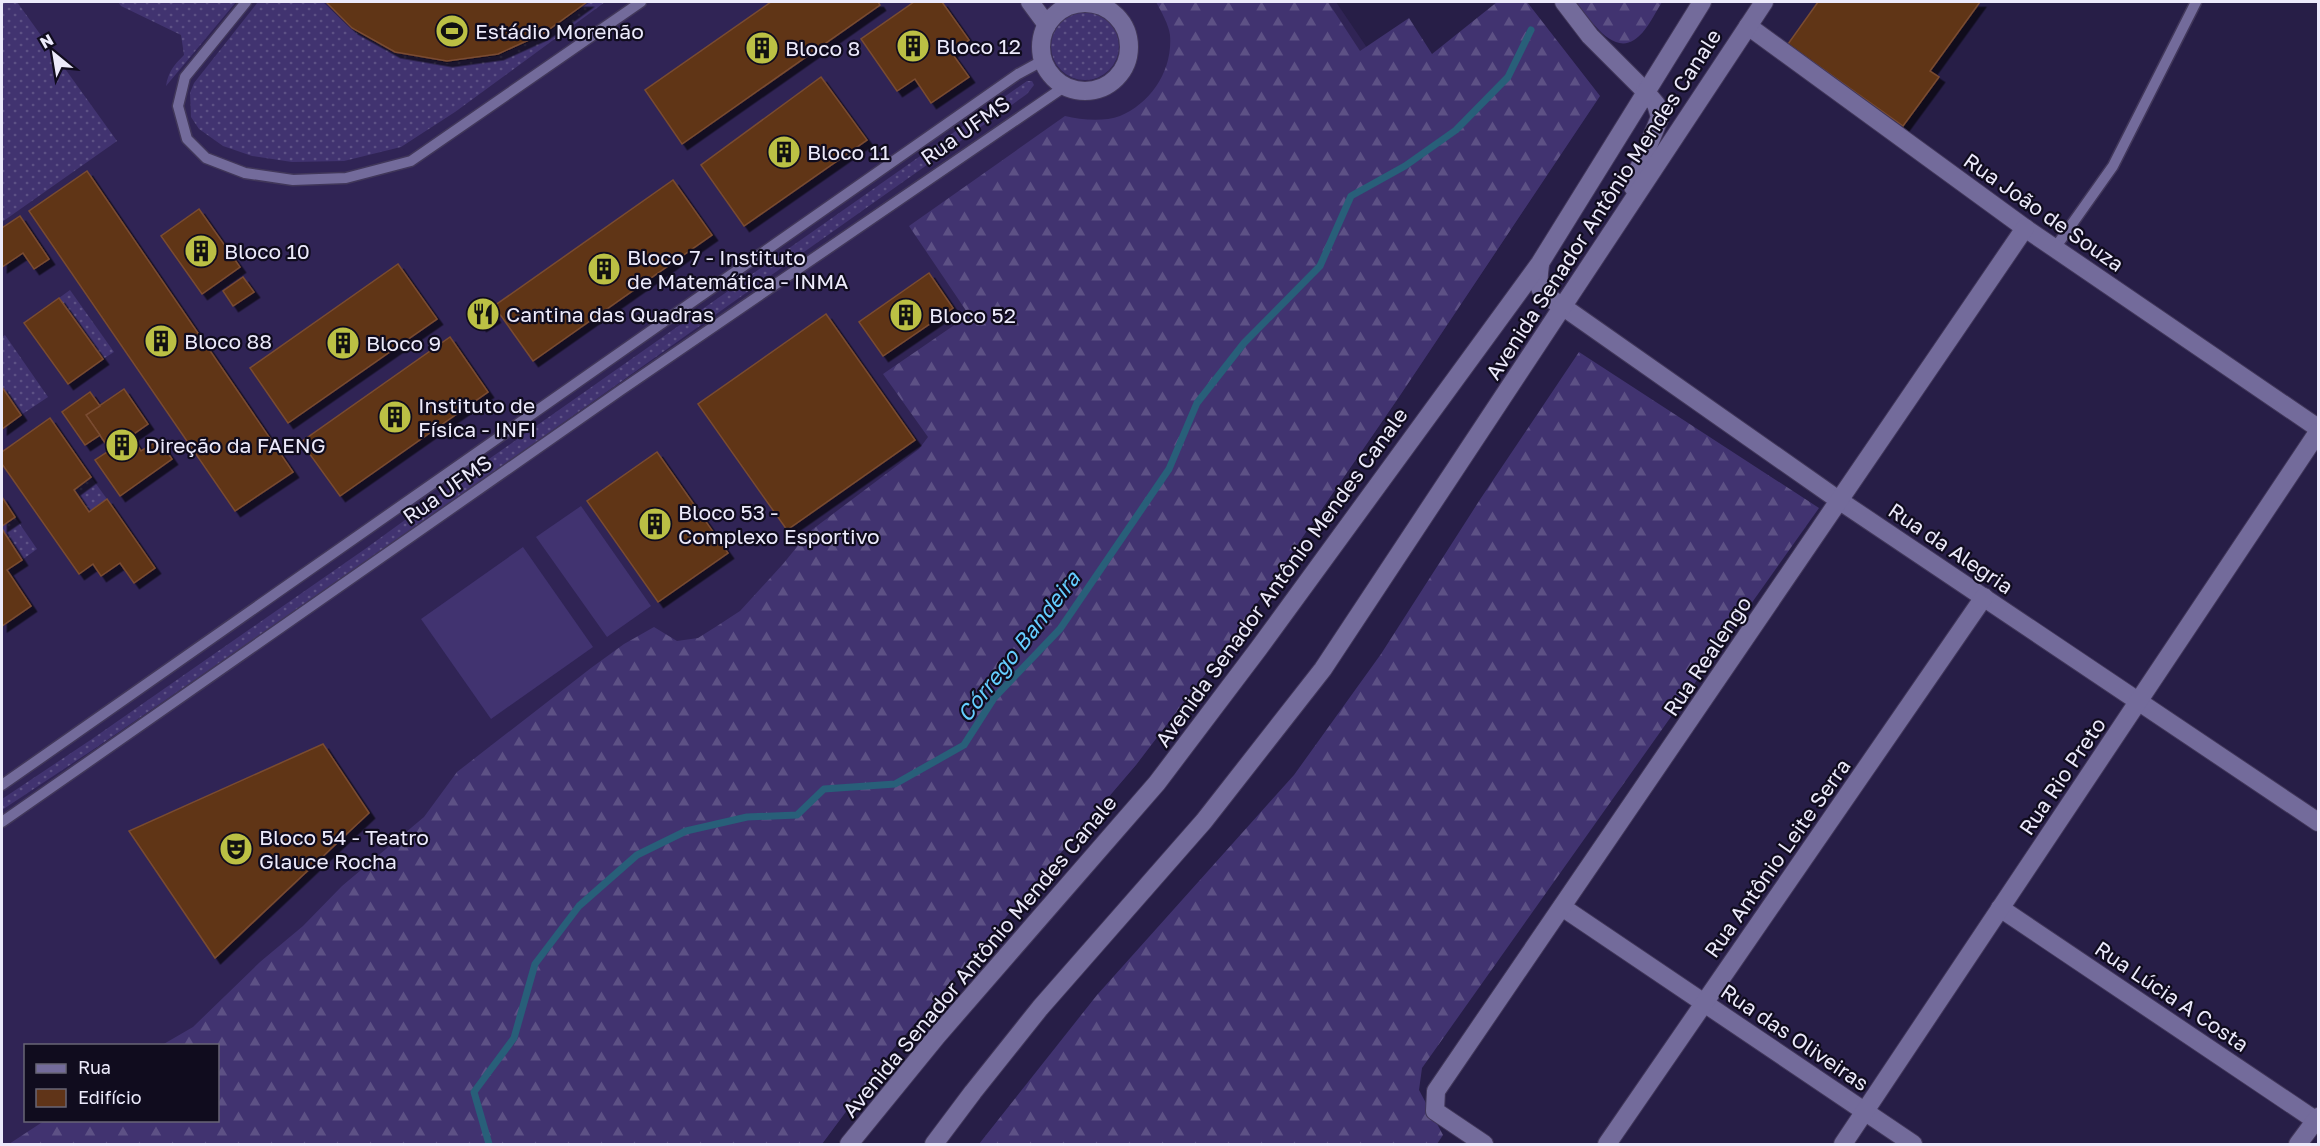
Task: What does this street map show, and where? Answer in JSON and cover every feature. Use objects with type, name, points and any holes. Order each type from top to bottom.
[{"type":"street","points":[[1030,2],[1047,25]]},
{"type":"street","points":[[1082,2],[1109,9],[1120,19],[1128,39],[1128,60],[1122,73],[1112,83],[1099,90],[1085,92],[1064,87],[1048,73],[1042,61],[1040,47],[1042,33],[1058,12],[1070,5],[1082,2]]},
{"type":"street","points":[[1564,2],[1590,36],[1656,104],[1660,117],[1639,168],[1629,204]]},
{"type":"street","name":"Avenida Senador Antônio Mendes Canale","points":[[849,1144],[929,1045],[1157,783],[1259,648],[1540,263],[1702,2]]},
{"type":"street","name":"Avenida Senador Antônio Mendes Canale","points":[[934,1144],[972,1092],[1040,1008],[1204,821],[1323,669],[1764,2]]},
{"type":"street","name":"Rua João de Souza","points":[[1748,26],[2025,228],[2319,430]]},
{"type":"street","name":"Rua Realengo","points":[[1484,1144],[1436,1111],[1436,1091],[2025,228]]},
{"type":"street","name":"Rua da Alegria","points":[[1540,263],[1537,284],[1542,293],[1840,501],[2319,822]]},
{"type":"street","name":"Rua Rio Preto","points":[[1843,1144],[2319,430]]},
{"type":"street","name":"Rua Antônio Leite Serra","points":[[1607,1144],[1984,597]]},
{"type":"street","name":"Rua das Oliveiras","points":[[1562,907],[1913,1144]]},
{"type":"street","name":"Rua Lúcia A Costa","points":[[2000,908],[2318,1120]]},
{"type":"street","points":[[2298,1144],[2318,1120]]},
{"type":"lane","points":[[246,2],[185,77],[178,106],[188,139],[206,158],[245,173],[293,180],[346,178],[411,161],[641,2]]},
{"type":"lane","points":[[2055,248],[2113,166],[2196,2]]},
{"type":"lane","name":"Rua UFMS","points":[[2,785],[988,95],[1042,61]]},
{"type":"lane","name":"Rua UFMS","points":[[2,822],[640,377],[1064,87]]},
{"type":"shaded area","points":[[2,2],[1336,2],[1393,86],[1527,2],[1600,96],[1399,397],[1238,631],[1136,765],[888,1055],[822,1144],[2,1144]]},
{"type":"green space","points":[[2,2],[17,2],[117,141],[2,222]]},
{"type":"green space","points":[[118,2],[236,2],[166,86],[172,69],[184,55],[181,35],[121,6]]},
{"type":"green space","points":[[258,2],[323,2],[351,29],[395,53],[447,63],[498,56],[545,35],[590,2],[605,2],[455,112],[401,147],[344,161],[292,162],[252,156],[223,146],[199,129],[191,117],[190,93],[194,83]]},
{"type":"green space","points":[[1156,2],[1328,2],[1360,51],[1409,18],[1432,54],[1497,2],[1527,2],[1600,96],[1399,397],[1238,631],[1136,765],[888,1055],[822,1144],[9,1144],[42,1122],[219,1122],[219,1044],[164,1044],[193,1027],[260,962],[303,926],[342,886],[424,817],[457,772],[624,644],[654,627],[677,641],[698,638],[740,611],[809,532],[919,449],[928,437],[883,374],[969,315],[909,226],[1065,116],[1107,119],[1120,116],[1141,103],[1158,84],[1168,61],[1170,35]]},
{"type":"green space","points":[[1576,2],[1662,2],[1642,33],[1634,40],[1625,43],[1617,42],[1601,32]]},
{"type":"green space","points":[[1085,12],[1098,15],[1109,22],[1116,33],[1119,46],[1116,59],[1109,70],[1098,77],[1085,80],[1072,77],[1061,70],[1054,59],[1051,46],[1054,33],[1061,22],[1072,15]]},
{"type":"green space","points":[[1027,81],[1032,81],[1034,85],[1027,94],[372,558],[2,810],[2,799],[365,549],[489,459]]},
{"type":"green space","points":[[70,290],[114,352],[103,359],[59,298]]},
{"type":"green space","points":[[5,335],[48,397],[21,415],[2,387],[2,337]]},
{"type":"green space","points":[[1579,352],[1819,508],[1422,1068],[1419,1090],[1443,1135],[1437,1144],[979,1144],[1097,995],[1294,775],[1381,654],[1481,498]]},
{"type":"green space","points":[[91,477],[107,499],[89,512],[74,490]]},
{"type":"green space","points":[[581,506],[651,606],[607,637],[536,537]]},
{"type":"green space","points":[[15,517],[37,549],[22,560],[2,529],[2,526]]},
{"type":"green space","points":[[523,547],[593,647],[491,719],[421,619]]},
{"type":"building","name":"Estádio Morenão","points":[[326,2],[587,2],[544,33],[498,54],[447,61],[395,52],[352,28]]},
{"type":"building","name":"Bloco 8","points":[[771,2],[878,2],[880,5],[682,144],[645,90]]},
{"type":"building","name":"Bloco 12","points":[[914,2],[942,2],[969,40],[951,52],[969,77],[931,103],[915,79],[897,91],[861,39]]},
{"type":"building","points":[[1818,2],[1980,2],[1930,71],[1939,77],[1903,126],[1788,44]]},
{"type":"building","name":"Bloco 11","points":[[821,77],[867,140],[744,226],[701,165]]},
{"type":"building","name":"Bloco 88","points":[[87,171],[293,472],[235,511],[29,211]]},
{"type":"building","name":"Bloco 7 - Instituto de Matemática - INMA","points":[[673,180],[712,235],[533,361],[494,306]]},
{"type":"building","name":"Bloco 10","points":[[199,209],[240,267],[202,294],[161,236]]},
{"type":"building","points":[[20,216],[49,259],[34,269],[23,253],[2,267],[2,228]]},
{"type":"building","name":"Bloco 9","points":[[398,264],[437,319],[288,423],[250,368]]},
{"type":"building","name":"Bloco 52","points":[[929,273],[953,308],[883,356],[859,322]]},
{"type":"building","points":[[243,277],[254,292],[233,306],[223,291]]},
{"type":"building","points":[[59,298],[103,359],[68,384],[24,323]]},
{"type":"building","name":"Cantina das Quadras","points":[[484,301],[495,317],[481,326],[471,310]]},
{"type":"building","points":[[826,314],[915,440],[787,530],[698,404]]},
{"type":"building","name":"Instituto de Física - INFI","points":[[450,337],[488,392],[340,496],[301,442]]},
{"type":"building","points":[[2,387],[21,415],[2,429]]},
{"type":"building","name":"Direção da FAENG","points":[[124,389],[148,424],[131,436],[141,451],[159,440],[172,459],[120,496],[95,460],[110,450],[86,415]]},
{"type":"building","points":[[90,392],[100,406],[86,415],[100,435],[85,445],[62,412]]},
{"type":"building","points":[[50,418],[91,477],[74,490],[89,512],[107,499],[155,568],[134,583],[120,563],[101,576],[93,564],[79,574],[2,464],[2,452]]},
{"type":"building","name":"Bloco 53 - Complexo Esportivo","points":[[657,452],[728,553],[658,602],[587,501]]},
{"type":"building","points":[[2,497],[15,517],[2,526]]},
{"type":"building","points":[[2,529],[22,560],[7,570],[31,606],[2,626]]},
{"type":"building","name":"Bloco 54 - Teatro Glauce Rocha","points":[[323,744],[369,813],[215,958],[129,831]]},
{"type":"waterway","name":"Córrego Bandeira","points":[[489,1144],[474,1092],[514,1038],[535,964],[579,906],[637,855],[686,831],[747,817],[797,815],[824,789],[895,784],[964,745],[994,698],[1060,629],[1169,469],[1197,403],[1244,343],[1320,266],[1351,196],[1405,166],[1456,130],[1508,77],[1531,30]]},
{"type":"place","name":"Estádio Morenão","points":[[452,31]]},
{"type":"place","name":"Bloco 12","points":[[913,46]]},
{"type":"place","name":"Bloco 8","points":[[762,48]]},
{"type":"place","name":"Bloco 11","points":[[784,152]]},
{"type":"place","name":"Bloco 10","points":[[201,251]]},
{"type":"place","name":"Bloco 7 - Instituto de Matemática - INMA","points":[[604,269]]},
{"type":"place","name":"Cantina das Quadras","points":[[483,314]]},
{"type":"place","name":"Bloco 52","points":[[906,315]]},
{"type":"place","name":"Bloco 88","points":[[161,341]]},
{"type":"place","name":"Bloco 9","points":[[343,343]]},
{"type":"place","name":"Instituto de Física - INFI","points":[[395,417]]},
{"type":"place","name":"Direção da FAENG","points":[[122,445]]},
{"type":"place","name":"Bloco 53 - Complexo Esportivo","points":[[655,524]]},
{"type":"place","name":"Bloco 54 - Teatro Glauce Rocha","points":[[236,849]]}]
